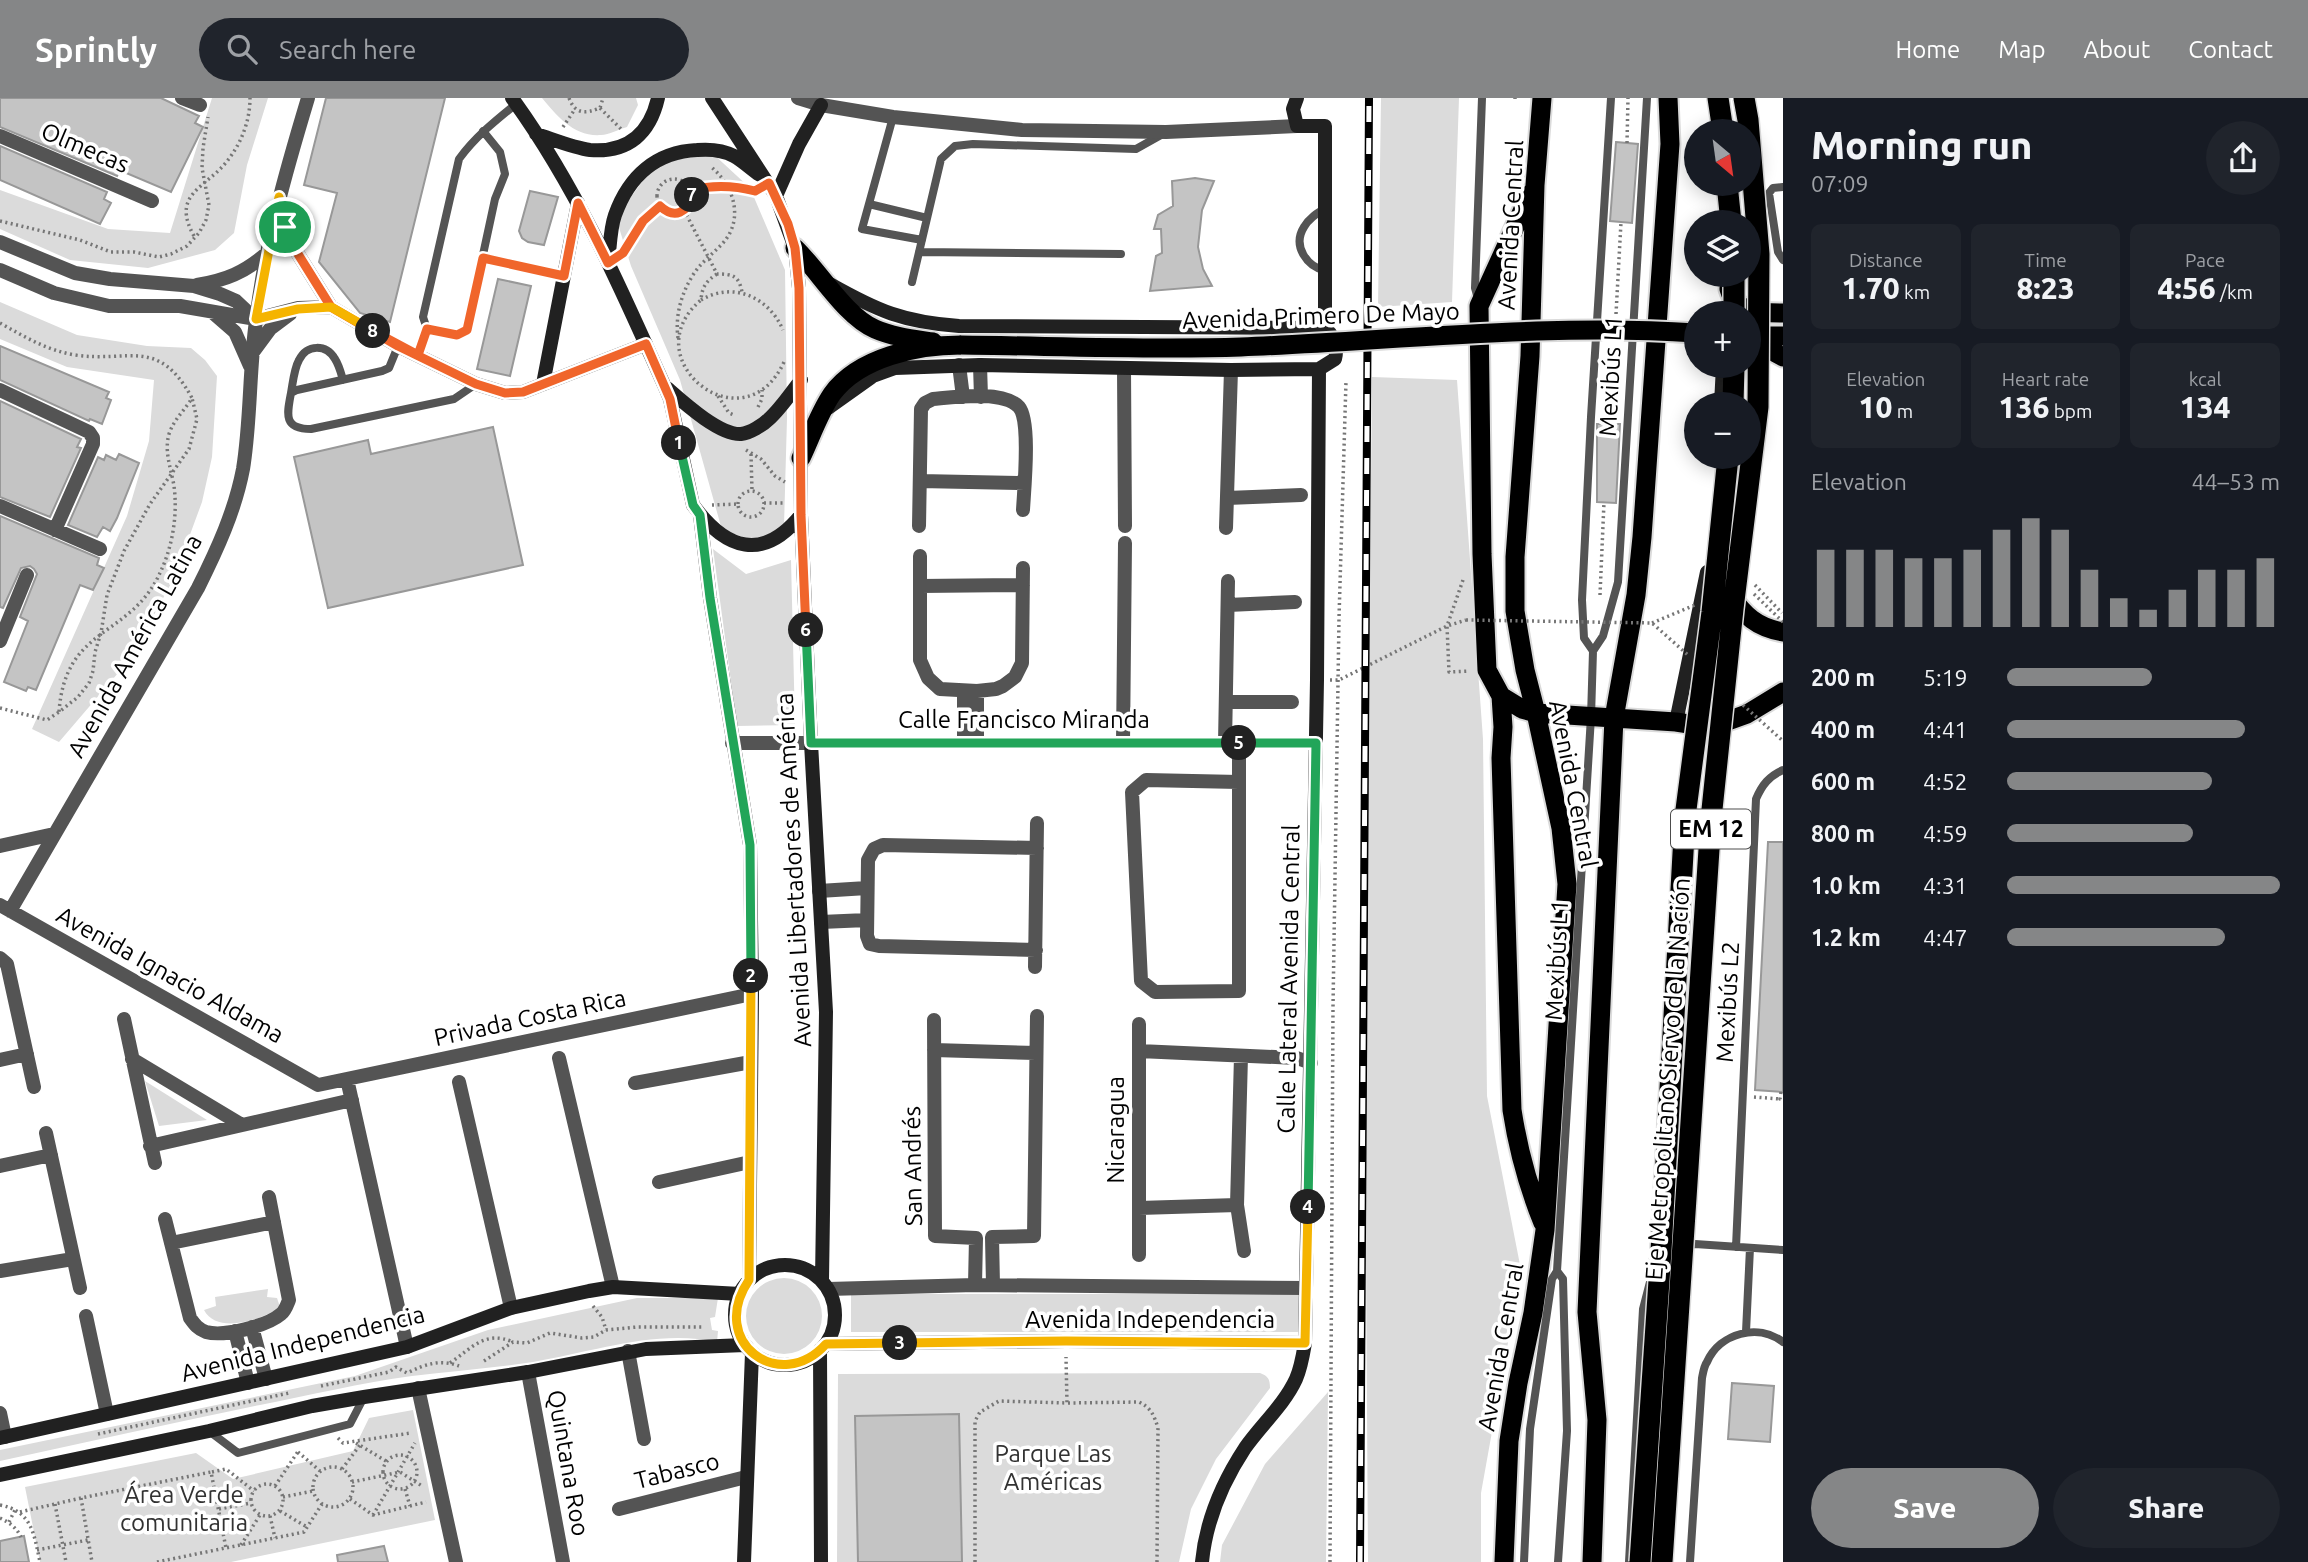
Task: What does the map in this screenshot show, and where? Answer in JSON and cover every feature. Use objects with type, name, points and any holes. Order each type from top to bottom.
[{"type":"highway","name":"Avenida Central","points":[[1504,1562],[1509,1441],[1545,1230],[1567,884],[1561,828],[1525,670],[1516,611],[1515,570],[1530,356],[1535,184],[1542,98]]},
{"type":"highway","name":"Avenida Central","points":[[1592,1562],[1597,1420],[1587,1312],[1614,718],[1636,595],[1642,537],[1670,144],[1668,98]]},
{"type":"highway","points":[[1718,98],[1722,119]]},
{"type":"highway","name":"Eje Metropolitano Siervo de la Nación","points":[[1662,1562],[1711,819],[1758,407],[1759,254],[1744,98]]},
{"type":"highway","points":[[1535,184],[1479,306],[1482,554],[1487,670],[1501,696],[1512,1110],[1518,1147],[1530,1191],[1545,1230]]},
{"type":"highway","name":"Avenida Primero De Mayo","points":[[795,248],[857,318],[873,328],[898,338],[954,345],[1239,347],[1545,332],[1643,330],[1684,332]]},
{"type":"highway","points":[[1729,287],[1731,297],[1742,308],[1783,313]]},
{"type":"highway","points":[[1761,337],[1783,336]]},
{"type":"highway","points":[[1761,344],[1783,357]]},
{"type":"highway","name":"Avenida Primero De Mayo","points":[[802,458],[821,413],[833,393],[854,373],[876,361],[898,354],[954,345]]},
{"type":"highway","name":"Eje Metropolitano Siervo de la Nación","points":[[1640,1562],[1661,1251],[1685,817],[1712,612],[1727,469]]},
{"type":"highway","points":[[1712,549],[1719,581],[1741,610],[1749,619],[1766,629],[1783,632]]},
{"type":"highway","points":[[1501,696],[1522,709],[1536,713],[1702,726],[1722,723],[1747,714],[1783,692]]},
{"type":"main road","points":[[536,134],[589,150],[615,148],[638,138],[653,118],[658,98]]},
{"type":"main road","points":[[712,98],[769,183],[795,248],[799,288],[802,458]]},
{"type":"main road","points":[[821,413],[873,376],[895,368],[980,365],[1124,369],[1319,369],[1335,359],[1336,342],[1325,328],[1325,126],[1297,126],[1293,109],[1297,98]]},
{"type":"main road","points":[[1726,119],[1728,98]]},
{"type":"main road","points":[[514,101],[578,203],[646,344],[670,399],[696,510],[735,542],[750,546],[766,544],[781,536],[801,509]]},
{"type":"main road","points":[[776,196],[799,145],[825,102]]},
{"type":"main road","points":[[608,263],[613,218],[621,199],[637,176],[659,158],[681,151],[710,149],[733,155],[769,183]]},
{"type":"main road","points":[[543,384],[578,203]]},
{"type":"main road","points":[[827,283],[869,306],[927,324],[1325,328]]},
{"type":"main road","name":"Calle Lateral Avenida Central","points":[[1202,1562],[1207,1530],[1226,1478],[1290,1391],[1305,1343],[1317,680],[1319,369]]},
{"type":"main road","points":[[664,385],[695,413],[738,434],[750,432],[768,420],[800,380]]},
{"type":"main road","name":"Avenida Libertadores de América","points":[[802,458],[801,509],[825,1012],[825,1284]]},
{"type":"main road","points":[[1676,722],[1712,549],[1717,469]]},
{"type":"main road","name":"Avenida Libertadores de América","points":[[696,510],[750,845],[752,994],[749,1280]]},
{"type":"main road","points":[[791,1265],[802,1268],[825,1284],[834,1302],[833,1331],[823,1347],[811,1358],[787,1365],[763,1360],[749,1349],[737,1329],[735,1311],[740,1294],[749,1280],[768,1268],[791,1265]]},
{"type":"main road","name":"Avenida Independencia","points":[[2,1437],[407,1347],[511,1308],[613,1287],[740,1294]]},
{"type":"main road","points":[[821,1562],[823,1347]]},
{"type":"main road","points":[[0,1475],[209,1431],[312,1406],[528,1372],[628,1351],[749,1349]]},
{"type":"main road","points":[[744,1562],[749,1349]]},
{"type":"street","points":[[182,98],[200,105]]},
{"type":"street","name":"Avenida América Latina","points":[[5,908],[54,834],[170,638],[218,548],[242,471],[249,420],[251,361],[267,253],[279,197],[308,98]]},
{"type":"street","points":[[798,98],[893,117],[1022,130],[1166,132],[1297,126]]},
{"type":"street","name":"Olmecas","points":[[0,136],[152,201]]},
{"type":"street","points":[[279,197],[285,227],[298,254],[331,307],[398,346],[476,384],[505,393],[523,392],[646,344]]},
{"type":"street","points":[[0,242],[75,273],[110,279],[194,286],[236,301],[256,319]]},
{"type":"street","points":[[194,286],[236,275],[267,253]]},
{"type":"street","points":[[0,270],[54,293],[108,306],[180,306],[256,319],[298,309],[331,307]]},
{"type":"street","points":[[251,361],[270,329],[298,309]]},
{"type":"street","points":[[211,312],[235,332],[251,361]]},
{"type":"street","points":[[959,365],[963,397]]},
{"type":"street","points":[[980,365],[981,397]]},
{"type":"street","points":[[1124,369],[1125,526]]},
{"type":"street","points":[[1226,528],[1231,370]]},
{"type":"street","points":[[0,390],[89,432],[93,438],[93,444],[55,530]]},
{"type":"street","points":[[919,526],[921,409],[933,399],[1002,398],[1019,408],[1026,425],[1023,510]]},
{"type":"street","points":[[920,481],[1024,482]]},
{"type":"street","points":[[1227,498],[1301,495]]},
{"type":"street","points":[[0,506],[100,549]]},
{"type":"street","points":[[1123,743],[1125,543]]},
{"type":"street","points":[[920,556],[920,660],[924,673],[940,689],[971,691],[1003,686],[1019,671],[1022,663],[1023,568]]},
{"type":"street","points":[[0,641],[3,626],[27,575]]},
{"type":"street","points":[[1228,581],[1227,702],[1239,782],[1239,991],[1155,992],[1141,981],[1132,792],[1146,780],[1239,782]]},
{"type":"street","points":[[920,586],[1023,585]]},
{"type":"street","points":[[1228,605],[1294,602]]},
{"type":"street","points":[[971,691],[971,743]]},
{"type":"street","points":[[1227,702],[1292,702]]},
{"type":"street","name":"Calle Francisco Miranda","points":[[732,743],[1316,743]]},
{"type":"street","points":[[1035,967],[1037,823]]},
{"type":"street","points":[[0,846],[54,834]]},
{"type":"street","points":[[1035,950],[870,944],[867,936],[867,860],[874,849],[883,845],[1037,848]]},
{"type":"street","points":[[819,891],[867,888]]},
{"type":"street","name":"Avenida Ignacio Aldama","points":[[5,908],[318,1085]]},
{"type":"street","points":[[821,922],[867,920]]},
{"type":"street","points":[[0,958],[7,964],[34,1087]]},
{"type":"street","name":"Privada Costa Rica","points":[[318,1085],[752,994]]},
{"type":"street","points":[[993,1285],[992,1237],[1034,1236],[1037,1016]]},
{"type":"street","points":[[124,1019],[155,1163]]},
{"type":"street","name":"San Andrés","points":[[934,1020],[934,1236],[976,1238],[975,1285]]},
{"type":"street","name":"Nicaragua","points":[[1139,1024],[1139,1255]]},
{"type":"street","points":[[934,1050],[1036,1052]]},
{"type":"street","name":"Nicaragua","points":[[1139,1051],[1297,1058],[1311,1063]]},
{"type":"street","points":[[0,1060],[27,1054]]},
{"type":"street","points":[[1241,1056],[1237,1205],[1244,1251]]},
{"type":"street","points":[[559,1058],[613,1287]]},
{"type":"street","points":[[132,1059],[242,1125]]},
{"type":"street","points":[[635,1083],[751,1062]]},
{"type":"street","points":[[347,1079],[407,1347]]},
{"type":"street","points":[[459,1082],[511,1308]]},
{"type":"street","points":[[150,1146],[352,1100]]},
{"type":"street","points":[[46,1133],[80,1288]]},
{"type":"street","points":[[0,1166],[51,1155]]},
{"type":"street","points":[[659,1182],[750,1162]]},
{"type":"street","points":[[165,1219],[190,1318],[197,1327],[209,1333],[235,1331],[252,1327],[284,1313],[289,1300],[269,1197]]},
{"type":"street","name":"Nicaragua","points":[[1139,1208],[1237,1205]]},
{"type":"street","points":[[171,1242],[274,1222]]},
{"type":"street","points":[[0,1271],[73,1259]]},
{"type":"street","name":"Avenida Independencia","points":[[825,1284],[1306,1288]]},
{"type":"street","points":[[86,1316],[107,1414]]},
{"type":"street","points":[[252,1327],[266,1379]]},
{"type":"street","points":[[235,1331],[248,1383]]},
{"type":"street","name":"Avenida Independencia","points":[[823,1347],[1066,1341],[1305,1343]]},
{"type":"street","points":[[628,1351],[644,1439]]},
{"type":"street","name":"Quintana Roo","points":[[528,1372],[563,1562]]},
{"type":"street","points":[[418,1388],[456,1562]]},
{"type":"street","points":[[0,1413],[2,1437]]},
{"type":"street","name":"Tabasco","points":[[619,1509],[746,1477]]},
{"type":"lane","points":[[1479,306],[1475,288],[1482,98]]},
{"type":"lane","name":"Mexibús L1","points":[[1593,651],[1584,638],[1583,600],[1591,417],[1611,98]]},
{"type":"lane","name":"Mexibús L1","points":[[1524,1562],[1530,1429],[1552,1279],[1558,1271],[1593,651],[1603,636],[1618,582],[1647,98]]},
{"type":"lane","points":[[418,355],[427,329],[423,317],[459,159],[472,141],[514,101]]},
{"type":"lane","points":[[893,117],[862,229],[922,240]]},
{"type":"lane","points":[[427,329],[457,335],[467,330],[495,199],[505,173],[500,152],[483,131]]},
{"type":"lane","points":[[912,282],[941,159],[956,146],[973,144],[1136,149],[1166,132]]},
{"type":"lane","points":[[1783,187],[1773,188],[1769,193],[1778,252],[1783,260]]},
{"type":"lane","points":[[869,204],[928,218]]},
{"type":"lane","points":[[1326,208],[1313,215],[1301,230],[1300,245],[1305,260],[1317,269],[1326,271]]},
{"type":"lane","points":[[919,252],[1121,254]]},
{"type":"lane","points":[[483,258],[564,276]]},
{"type":"lane","points":[[291,393],[382,371],[388,368],[398,346]]},
{"type":"lane","points":[[343,380],[330,352],[321,347],[304,352],[298,361],[291,393],[287,414],[289,421],[294,426],[311,429],[454,399],[476,384]]},
{"type":"lane","name":"Mexibús L2","points":[[1736,1247],[1756,799],[1770,777],[1783,770]]},
{"type":"lane","points":[[1629,1562],[1643,1309],[1650,1281],[1664,1261],[1678,1249],[1695,1244],[1783,1250]]},
{"type":"lane","points":[[1746,1332],[1750,1248]]},
{"type":"lane","name":"Mexibús L1","points":[[1558,1271],[1563,1279],[1567,1431],[1558,1562]]},
{"type":"lane","points":[[1690,1562],[1702,1378],[1706,1362],[1716,1348],[1730,1338],[1746,1332],[1763,1333],[1783,1342]]},
{"type":"lane","points":[[209,1431],[238,1453],[350,1424],[364,1397]]},
{"type":"path","points":[[195,237],[188,225],[188,201],[195,190],[228,161],[239,143],[247,123],[250,98]]},
{"type":"path","points":[[569,98],[580,112],[600,108]]},
{"type":"path","points":[[600,108],[603,98]]},
{"type":"path","points":[[1627,143],[1628,98]]},
{"type":"path","points":[[600,108],[633,140]]},
{"type":"path","points":[[553,139],[575,109]]},
{"type":"path","points":[[701,162],[720,174],[728,186],[734,201],[734,219],[725,241],[692,276],[678,309],[681,360],[688,375],[712,394],[728,398],[746,398],[766,388],[785,357]]},
{"type":"path","points":[[669,178],[686,182],[690,190],[692,196],[688,207],[681,213],[672,213],[660,206],[656,197],[658,188],[669,178]]},
{"type":"path","points":[[690,190],[728,186],[755,191],[769,183]]},
{"type":"path","points":[[608,263],[623,253],[643,221],[660,206]]},
{"type":"path","points":[[684,210],[717,274]]},
{"type":"path","points":[[701,300],[702,289],[717,274],[734,276],[740,281],[742,292]]},
{"type":"path","points":[[678,341],[683,321],[692,307],[701,300],[723,292],[742,292],[768,306],[777,318],[784,339]]},
{"type":"path","points":[[0,323],[35,344],[55,351],[96,356],[148,356],[175,373],[197,410],[195,433],[189,449],[137,524],[124,551],[107,596],[102,633],[89,683],[78,696],[47,720],[0,708]]},
{"type":"path","points":[[1331,1562],[1333,1049],[1339,618],[1346,381]]},
{"type":"path","points":[[757,409],[762,399],[762,390]]},
{"type":"path","points":[[59,712],[63,684],[74,658],[88,643],[122,619],[144,598],[158,578],[168,555],[175,504],[167,460],[169,434],[175,419],[192,398]]},
{"type":"path","points":[[752,491],[762,496],[764,503],[760,513],[752,517],[743,514],[739,504],[743,495],[752,491]]},
{"type":"path","points":[[1600,596],[1604,502]]},
{"type":"path","points":[[764,503],[801,509]]},
{"type":"path","points":[[696,510],[739,504]]},
{"type":"path","points":[[1464,578],[1447,626],[1449,672],[1487,670]]},
{"type":"path","points":[[1599,610],[1599,623]]},
{"type":"path","points":[[1317,680],[1339,680],[1447,626],[1466,620],[1652,623],[1692,659]]},
{"type":"path","points":[[1743,705],[1783,741]]},
{"type":"path","points":[[1743,1096],[1782,1099],[1781,1092]]},
{"type":"path","points":[[593,1306],[602,1317],[606,1330]]},
{"type":"path","points":[[450,1363],[477,1343],[491,1337],[513,1342]]},
{"type":"path","points":[[1066,1341],[1067,1403]]},
{"type":"path","points":[[975,1562],[975,1421],[980,1412],[999,1401],[1139,1402],[1148,1407],[1158,1428],[1157,1562]]},
{"type":"path","points":[[329,1430],[343,1443],[420,1432],[400,1472],[373,1515]]},
{"type":"path","points":[[275,1486],[309,1435]]},
{"type":"path","points":[[286,1441],[320,1471]]},
{"type":"path","points":[[354,1441],[386,1461]]},
{"type":"path","points":[[342,1469],[360,1445]]},
{"type":"path","points":[[395,1455],[408,1456],[418,1470],[415,1482],[405,1489],[391,1487],[383,1475],[386,1461],[395,1455]]},
{"type":"path","points":[[332,1467],[342,1469],[352,1482],[349,1498],[334,1507],[322,1504],[313,1491],[313,1482],[320,1471],[332,1467]]},
{"type":"path","points":[[9,1522],[18,1511],[226,1469],[254,1491]]},
{"type":"path","points":[[211,1472],[226,1548]]},
{"type":"path","points":[[352,1482],[400,1472],[442,1499]]},
{"type":"path","points":[[251,1503],[254,1491],[265,1484],[275,1486],[283,1497],[280,1511]]},
{"type":"path","points":[[405,1489],[410,1506]]},
{"type":"path","points":[[283,1497],[313,1491]]},
{"type":"path","points":[[80,1497],[92,1562]]},
{"type":"path","points":[[349,1498],[373,1515],[442,1499]]},
{"type":"path","points":[[219,1509],[251,1503]]},
{"type":"path","points":[[251,1503],[260,1515],[270,1516],[280,1511]]},
{"type":"path","points":[[55,1504],[66,1562]]},
{"type":"path","points":[[157,1562],[304,1532],[322,1504]]},
{"type":"path","points":[[0,1505],[18,1511],[27,1519],[34,1533],[40,1562]]},
{"type":"path","points":[[280,1511],[307,1527]]},
{"type":"path","points":[[241,1545],[260,1515]]},
{"type":"path","points":[[270,1516],[275,1538]]},
{"type":"path","points":[[0,1518],[9,1522],[21,1537]]},
{"type":"path","points":[[37,1550],[88,1540]]},
{"type":"green space","points":[[212,98],[268,98],[247,165],[234,233],[215,250],[148,268],[70,260],[0,229],[0,190],[108,229],[170,233]]},
{"type":"green space","points":[[542,98],[636,98],[638,105],[627,127],[604,135],[591,135],[567,124]]},
{"type":"green space","points":[[1381,98],[1459,98],[1452,302],[1378,307]]},
{"type":"green space","points":[[710,151],[750,188],[785,270],[787,418],[784,526],[764,544],[722,530],[680,380],[631,266],[616,218],[654,165]]},
{"type":"green space","points":[[0,302],[77,335],[147,346],[191,348],[217,376],[212,457],[202,502],[174,578],[130,659],[59,742],[32,729],[127,516],[149,441],[154,380],[67,367],[0,339]]},
{"type":"green space","points":[[1372,377],[1457,380],[1483,739],[1487,1096],[1521,1270],[1481,1493],[1481,1562],[1368,1562],[1365,1105]]},
{"type":"green space","points":[[713,549],[746,574],[791,560],[795,725],[737,726]]},
{"type":"green space","points":[[145,1081],[207,1120],[159,1126]]},
{"type":"green space","points":[[792,1278],[805,1284],[816,1295],[822,1308],[820,1331],[805,1348],[792,1354],[776,1354],[763,1348],[748,1331],[746,1308],[752,1295],[769,1280]]},
{"type":"green space","points":[[268,1289],[267,1297],[277,1298],[280,1307],[251,1320],[240,1323],[219,1322],[210,1318],[204,1310],[216,1306],[215,1297]]},
{"type":"green space","points":[[851,1294],[1299,1294],[1299,1332],[851,1332]]},
{"type":"green space","points":[[637,1298],[718,1298],[715,1317],[710,1318],[712,1330],[718,1331],[717,1342],[671,1338],[648,1340],[533,1362],[393,1379],[0,1461],[0,1450],[355,1376],[488,1330]]},
{"type":"green space","name":"Parque Las Américas","points":[[1260,1373],[1268,1378],[1270,1388],[1216,1459],[1191,1509],[1179,1562],[837,1562],[838,1374]]},
{"type":"green space","points":[[1328,1392],[1326,1562],[1220,1562],[1222,1545],[1265,1464]]},
{"type":"green space","name":"Área Verde comunitaria","points":[[413,1410],[435,1520],[231,1562],[40,1562],[25,1487],[196,1453],[233,1479],[353,1451],[369,1418]]},
{"type":"building","points":[[0,98],[161,98],[199,116],[195,123],[203,127],[171,192],[124,172],[119,172],[117,176],[0,127]]},
{"type":"building","points":[[326,98],[445,98],[390,322],[360,313],[319,262],[337,193],[304,185]]},
{"type":"building","points":[[1616,142],[1638,144],[1632,223],[1610,221]]},
{"type":"building","points":[[0,146],[107,192],[104,199],[111,203],[100,224],[0,180]]},
{"type":"building","points":[[1195,178],[1214,181],[1202,210],[1198,247],[1203,269],[1212,286],[1150,291],[1156,256],[1162,253],[1161,229],[1154,229],[1158,215],[1173,206],[1172,181]]},
{"type":"building","points":[[530,191],[558,197],[544,245],[528,242],[522,238],[519,231]]},
{"type":"building","points":[[498,279],[531,286],[510,376],[477,369]]},
{"type":"building","points":[[0,346],[109,392],[106,398],[111,400],[102,424],[90,419],[89,421],[0,380]]},
{"type":"building","points":[[0,401],[81,439],[77,447],[81,448],[50,517],[0,497]]},
{"type":"building","points":[[1597,424],[1620,424],[1616,503],[1597,502]]},
{"type":"building","points":[[493,427],[523,565],[328,608],[294,457],[368,440],[371,454]]},
{"type":"building","points":[[119,454],[139,463],[110,531],[103,527],[97,537],[68,525],[98,457],[104,460],[106,455],[116,460]]},
{"type":"building","points":[[0,516],[99,558],[97,565],[104,568],[93,590],[80,585],[36,690],[28,687],[26,691],[4,682],[28,621],[20,617],[37,574],[30,566],[21,568],[3,608],[0,607]]},
{"type":"building","points":[[1768,842],[1783,842],[1783,1092],[1755,1090]]},
{"type":"building","points":[[1732,1383],[1774,1386],[1770,1442],[1728,1439]]},
{"type":"building","points":[[959,1414],[962,1562],[858,1562],[855,1416]]},
{"type":"building","points":[[24,1536],[29,1562],[0,1562],[0,1541]]},
{"type":"building","points":[[384,1546],[388,1562],[338,1562],[337,1555]]},
{"type":"railway","points":[[1360,1562],[1369,98]]},
{"type":"route","points":[[285,227],[279,197],[256,319],[298,309],[331,307],[418,355],[427,329],[457,335],[467,330],[483,258],[564,276],[578,203],[608,263],[623,253],[651,212],[660,206],[665,211],[681,213],[688,207],[692,196],[690,190],[724,186],[755,191],[769,183],[788,224],[795,248],[799,288],[801,515],[811,743],[1316,743],[1305,1343],[1066,1341],[826,1344],[811,1358],[787,1365],[763,1360],[748,1349],[737,1329],[735,1311],[740,1294],[749,1280],[752,994],[750,845],[710,598],[700,515],[693,505],[670,399],[646,344],[523,392],[505,393],[476,384],[398,346],[331,307],[298,254],[285,227]]}]
